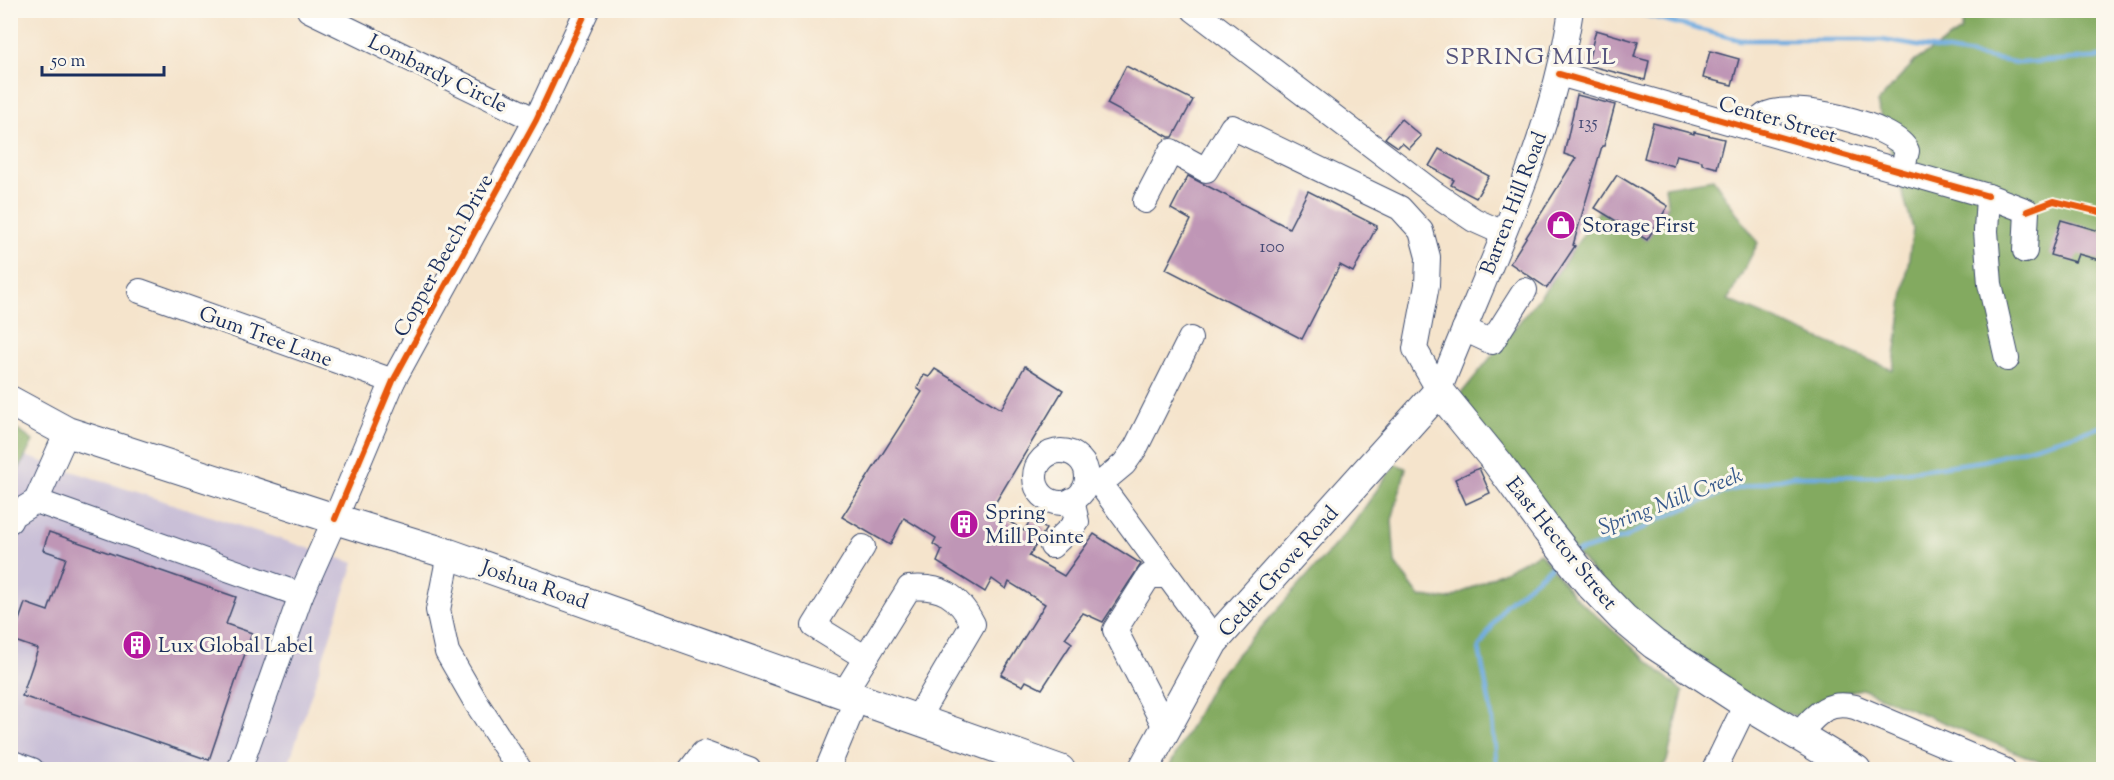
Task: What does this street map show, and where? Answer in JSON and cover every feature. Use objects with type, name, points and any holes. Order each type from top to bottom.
[{"type":"main road","name":"East Hector Street","points":[[1439,391],[1497,462],[1590,584],[1623,618],[1654,644],[1746,704],[1856,770]]},
{"type":"main road","name":"Cedar Grove Road","points":[[1143,770],[1215,640],[1439,391]]},
{"type":"main road","name":"Joshua Road","points":[[10,401],[67,432],[449,554],[1060,770]]},
{"type":"street","name":"Lombardy Circle","points":[[309,10],[536,120]]},
{"type":"street","name":"Copper Beech Drive","points":[[239,770],[301,595],[393,381],[536,120],[587,10]]},
{"type":"street","points":[[1194,10],[1434,193],[1474,220],[1503,232]]},
{"type":"street","name":"Barren Hill Road","points":[[1439,391],[1533,163],[1559,74],[1570,14]]},
{"type":"street","name":"Center Street","points":[[1559,74],[1988,196],[2027,211],[2025,251]]},
{"type":"street","points":[[1755,129],[1763,116],[1775,112],[1817,113],[1850,119],[1879,130],[1904,145],[1907,151],[1902,171]]},
{"type":"street","points":[[1145,201],[1171,151],[1206,170],[1232,127],[1400,208],[1421,231],[1428,257],[1427,285],[1415,349],[1439,391]]},
{"type":"street","points":[[1988,196],[1986,231],[1990,284],[2007,359]]},
{"type":"street","points":[[1464,329],[1492,342],[1525,290]]},
{"type":"street","name":"Gum Tree Lane","points":[[140,291],[393,381]]},
{"type":"street","points":[[1052,546],[1077,522],[1086,489],[1124,464],[1136,447],[1190,339]]},
{"type":"street","points":[[10,520],[13,515],[36,501],[67,432]]},
{"type":"street","points":[[1086,489],[1168,576],[1215,640]]},
{"type":"street","points":[[36,501],[301,595]]},
{"type":"street","points":[[863,547],[814,626],[866,658]]},
{"type":"street","points":[[449,554],[438,610],[447,652],[477,704],[520,770]]},
{"type":"street","points":[[1166,729],[1115,630],[1149,576],[1168,576]]},
{"type":"street","points":[[827,770],[866,658],[909,588],[925,587],[941,590],[955,598],[973,624],[917,719]]},
{"type":"street","points":[[1714,770],[1746,704]]},
{"type":"street","points":[[1798,735],[1817,713],[1827,707],[1845,705],[1856,707],[2004,770]]},
{"type":"street","points":[[690,770],[703,753],[749,770]]},
{"type":"street","points":[[10,762],[32,770]]},
{"type":"shaded area","points":[[10,451],[354,563],[287,769],[11,769]]},
{"type":"green space","points":[[1966,11],[2103,11],[2103,769],[2057,769],[1862,689],[1841,693],[1797,716],[1746,704],[1654,644],[1451,406],[1547,288],[1599,211],[1647,240],[1668,206],[1665,187],[1713,179],[1758,243],[1728,300],[1893,370],[1913,229],[1877,103],[1915,61],[1961,31]]},
{"type":"green space","points":[[11,425],[33,441],[13,481],[11,481]]},
{"type":"green space","points":[[1395,464],[1406,468],[1392,520],[1395,563],[1420,597],[1449,599],[1540,553],[1574,596],[1683,692],[1667,761],[1661,769],[1168,769],[1216,678],[1351,527]]},
{"type":"building","points":[[1596,30],[1638,42],[1634,57],[1649,61],[1645,80],[1587,65]]},
{"type":"building","points":[[1710,51],[1739,59],[1732,85],[1703,78]]},
{"type":"building","points":[[1126,66],[1193,100],[1173,137],[1107,104]]},
{"type":"building","points":[[1577,95],[1615,105],[1573,245],[1575,246],[1547,288],[1510,263],[1576,158],[1564,154]]},
{"type":"building","points":[[1401,119],[1421,136],[1409,149],[1402,143],[1398,147],[1385,138]]},
{"type":"building","points":[[1653,123],[1724,139],[1717,168],[1702,164],[1702,161],[1676,155],[1673,166],[1644,158]]},
{"type":"building","points":[[1439,149],[1489,176],[1476,198],[1451,185],[1454,180],[1429,166]]},
{"type":"building","points":[[1617,175],[1668,206],[1647,240],[1595,208]]},
{"type":"building","points":[[1188,176],[1289,228],[1308,191],[1377,226],[1353,272],[1340,265],[1302,339],[1166,269],[1191,220],[1171,209]]},
{"type":"building","points":[[2061,220],[2103,232],[2103,261],[2078,254],[2075,262],[2050,255]]},
{"type":"building","name":"Spring Mill Pointe","points":[[1025,366],[1063,390],[991,510],[1024,531],[1031,519],[1046,529],[1029,556],[1064,576],[1094,534],[1141,564],[1103,622],[1083,613],[1065,638],[1072,643],[1042,689],[1026,681],[1023,686],[1001,675],[1045,604],[1009,582],[1006,589],[992,579],[985,592],[937,562],[942,550],[933,544],[936,538],[904,518],[890,545],[842,517],[922,392],[917,388],[924,375],[929,377],[935,369],[1001,409]]},
{"type":"building","points":[[1479,468],[1490,493],[1466,504],[1455,479]]},
{"type":"building","name":"Lux Global Label","points":[[49,532],[236,597],[226,624],[252,633],[209,760],[22,696],[38,649],[12,640],[25,603],[48,611],[66,558],[43,550]]},
{"type":"waterway","points":[[1626,10],[1740,40],[1882,40],[2019,63],[2104,57]]},
{"type":"waterway","name":"Spring Mill Creek","points":[[1577,552],[1626,537],[1662,518],[1727,491],[1793,476],[1873,476],[1983,461],[2104,426]]},
{"type":"waterway","name":"Spring Mill Creek","points":[[1497,770],[1491,711],[1479,648],[1505,605],[1559,560]]},
{"type":"cycle path","points":[[335,519],[393,381],[536,120],[587,10]]},
{"type":"cycle path","points":[[1559,74],[1988,196]]},
{"type":"cycle path","points":[[2027,211],[2054,201],[2104,213]]},
{"type":"place","name":"Storage First","points":[[1561,225]]},
{"type":"place","name":"Spring Mill Pointe","points":[[964,524]]},
{"type":"place","name":"Lux Global Label","points":[[137,645]]},
{"type":"district","name":"SPRING MILL","points":[[1531,56]]}]
